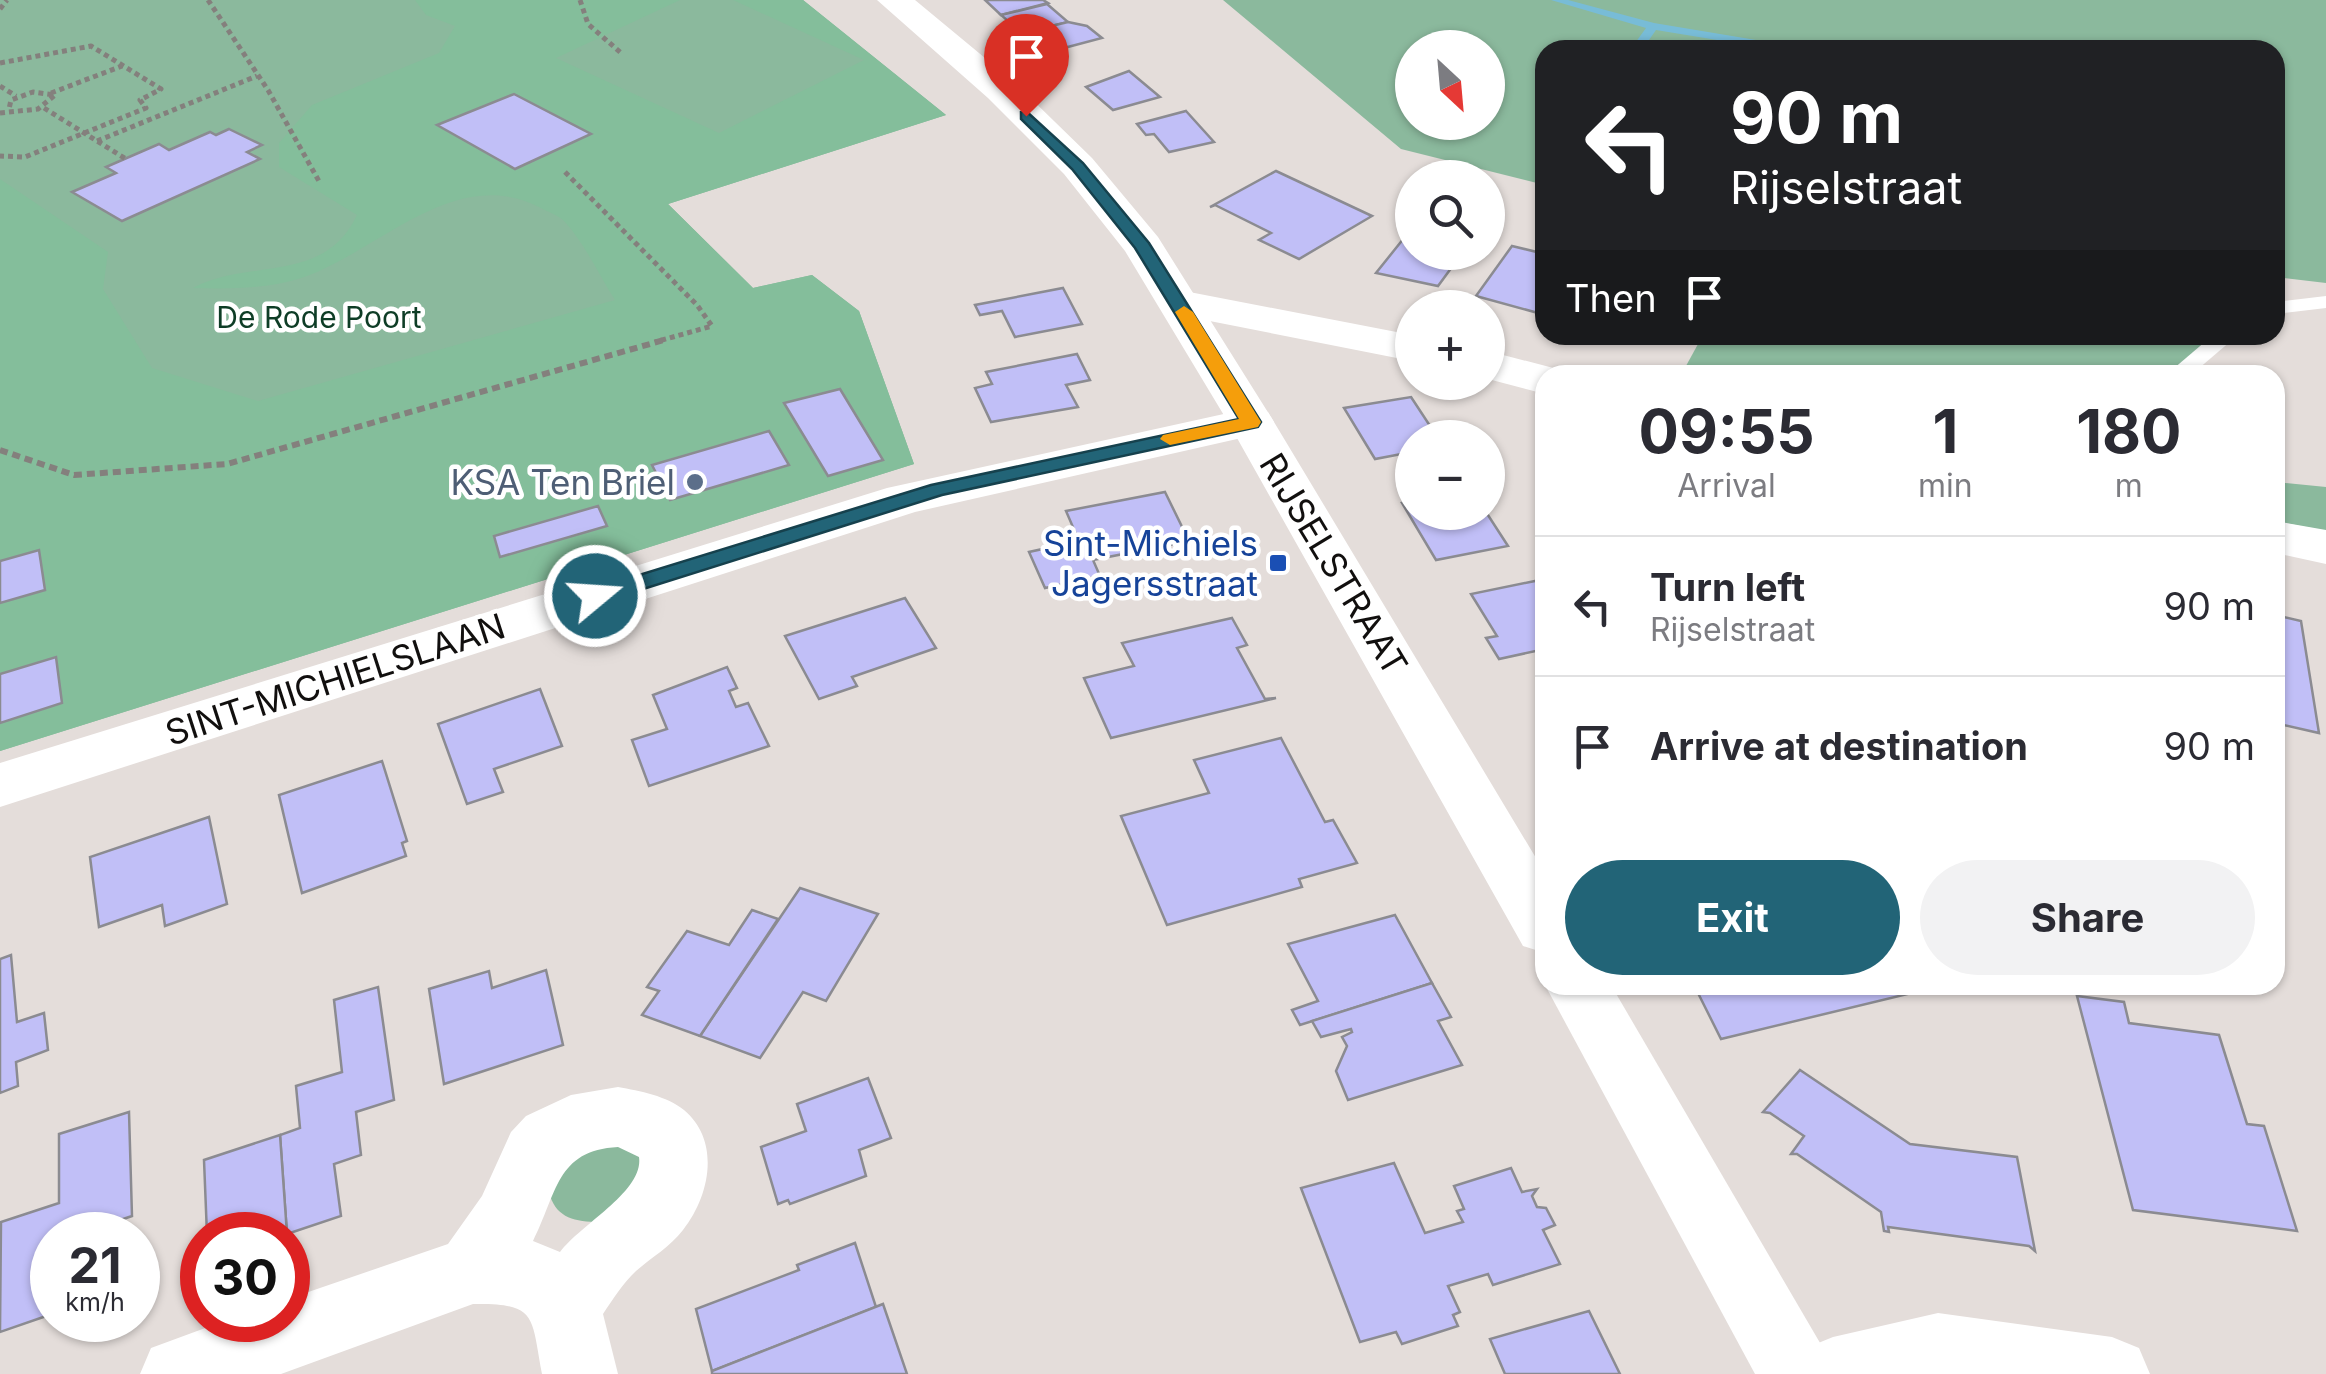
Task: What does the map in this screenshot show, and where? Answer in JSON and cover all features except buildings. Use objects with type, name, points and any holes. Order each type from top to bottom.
[{"type":"street","name":"RIJSELSTRAAT","points":[[894,0],[1001,90],[1078,166],[1143,246],[1251,422],[1535,911]]},
{"type":"street","points":[[1178,303],[1395,345]]},
{"type":"street","points":[[1505,370],[1535,378]]},
{"type":"street","name":"SINT-MICHIELSLAAN","points":[[0,785],[904,499],[1251,422]]},
{"type":"street","points":[[2285,539],[2326,547]]},
{"type":"street","points":[[1583,995],[1796,1374]]},
{"type":"street","points":[[472,1270],[511,1212],[527,1166],[550,1138],[595,1115],[620,1114],[658,1130],[669,1146],[674,1165],[670,1188],[656,1214],[612,1246],[573,1340]]},
{"type":"street","points":[[178,1374],[472,1270],[509,1267],[532,1273],[553,1288],[573,1340]]},
{"type":"street","points":[[1833,1374],[1938,1350],[2112,1374]]},
{"type":"lane","points":[[2285,307],[2326,302]]},
{"type":"lane","points":[[2188,365],[2212,345]]},
{"type":"path","points":[[0,9],[7,0]]},
{"type":"path","points":[[208,0],[320,183]]},
{"type":"path","points":[[580,0],[580,8],[597,38],[621,52]]},
{"type":"path","points":[[0,63],[28,53],[58,56],[91,46],[160,88],[140,100],[146,108],[25,157],[0,156]]},
{"type":"path","points":[[0,86],[16,96],[52,92],[123,66]]},
{"type":"path","points":[[97,141],[257,76]]},
{"type":"path","points":[[0,113],[43,108],[56,98],[52,92]]},
{"type":"path","points":[[9,109],[8,104],[16,96]]},
{"type":"path","points":[[43,108],[126,158]]},
{"type":"path","points":[[0,450],[74,475],[227,464],[712,326],[565,172]]},
{"type":"green space","name":"De Rode Poort","points":[[0,0],[803,0],[946,115],[668,204],[753,288],[812,275],[859,311],[914,464],[0,751]]},
{"type":"green space","name":"De Rode Poort","points":[[415,0],[680,0],[556,58],[719,133],[864,60],[733,0],[803,0],[946,115],[668,204],[753,288],[812,275],[859,311],[914,464],[0,751],[0,179],[108,252],[103,289],[152,368],[258,401],[615,300],[579,240],[562,220],[508,197],[478,196],[420,215],[307,276],[251,287],[193,288],[215,279],[305,261],[325,252],[343,237],[357,215],[279,167],[279,143],[312,105],[439,53],[455,26],[426,15]]},
{"type":"green space","points":[[1223,0],[2326,0],[2326,283],[2285,278],[2285,40],[1535,40],[1535,182],[1505,175],[1505,160],[1445,160],[1401,149]]},
{"type":"green space","points":[[1698,345],[2208,345],[2188,365],[1686,365]]},
{"type":"green space","points":[[2285,483],[2326,487],[2326,531],[2285,523]]},
{"type":"green space","points":[[579,1146],[632,1147],[643,1162],[645,1176],[595,1222],[565,1216],[555,1207],[549,1192]]},
{"type":"waterway","points":[[1556,0],[1653,26]]},
{"type":"waterway","points":[[1643,40],[1653,26]]},
{"type":"waterway","points":[[1653,26],[1738,40]]},
{"type":"slow traffic","points":[[1170,439],[1251,422],[1184,312]]},
{"type":"place","name":"KSA Ten Briel","points":[[695,482]]},
{"type":"place","name":"Sint-Michiels Jagersstraat","points":[[1278,563]]},
{"type":"route","points":[[595,596],[904,499],[1251,422],[1143,246],[1078,166],[1026,116]]}]
